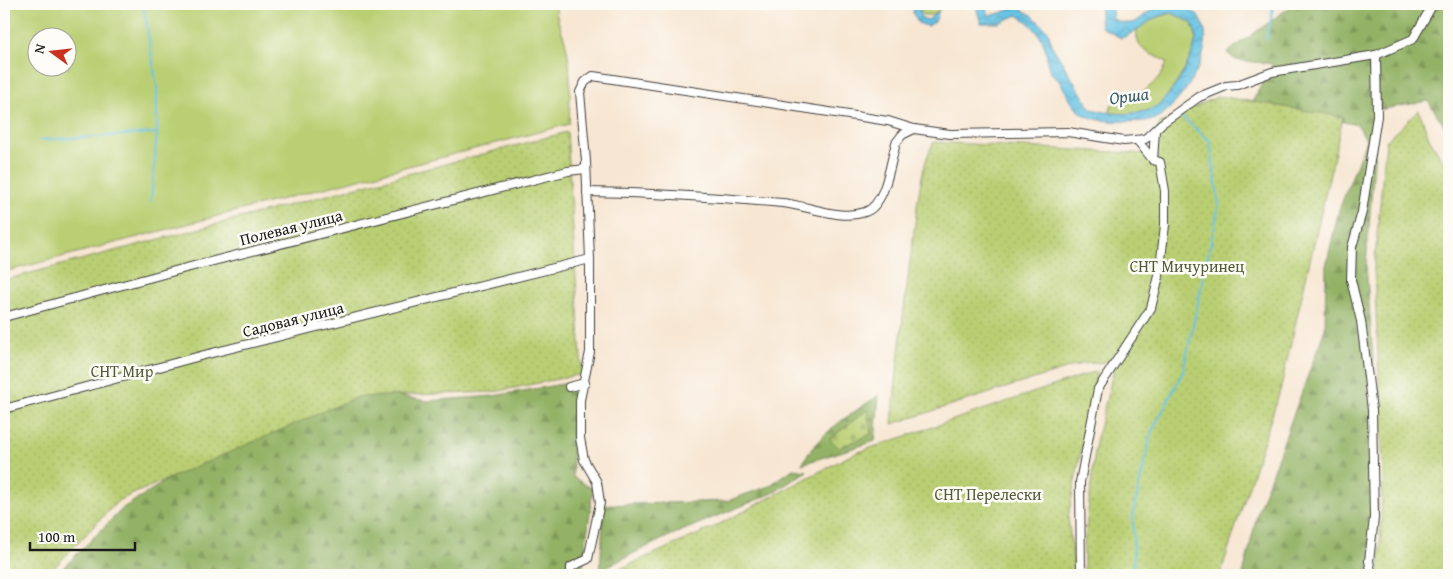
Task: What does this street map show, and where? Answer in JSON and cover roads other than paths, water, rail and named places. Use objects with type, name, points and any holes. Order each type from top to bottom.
[{"type":"street","points":[[570,575],[571,567],[588,559],[600,503],[597,482],[584,460],[580,438],[580,400],[590,352],[590,259],[580,92],[585,82],[594,76],[888,121],[914,129],[950,134],[1068,132],[1124,141],[1137,140],[1145,139],[1199,97],[1226,86],[1237,85],[1272,72],[1376,55],[1413,39],[1433,4]]},
{"type":"street","points":[[1372,575],[1370,561],[1374,518],[1372,410],[1361,321],[1351,280],[1352,247],[1362,212],[1377,116],[1376,55]]},
{"type":"street","points":[[587,192],[681,194],[784,203],[842,214],[864,212],[881,200],[896,143],[902,135],[914,129]]},
{"type":"street","points":[[1153,160],[1155,131]]},
{"type":"street","points":[[1081,575],[1080,482],[1098,389],[1151,308],[1159,276],[1165,225],[1165,191],[1160,162],[1153,160],[1137,140]]},
{"type":"street","name":"Полевая улица","points":[[4,317],[182,269],[568,171],[586,169]]},
{"type":"street","name":"Садовая улица","points":[[4,409],[204,355],[590,259]]},
{"type":"street","points":[[569,387],[585,382]]},
{"type":"water","points":[[914,4],[919,4],[921,18],[928,20],[939,10],[935,22],[927,26],[918,23],[913,13]]},
{"type":"water","points":[[975,4],[984,4],[989,15],[1016,7],[1032,15],[1048,31],[1052,46],[1091,109],[1098,111],[1120,114],[1134,113],[1157,106],[1172,90],[1186,68],[1196,38],[1192,23],[1172,13],[1157,17],[1121,38],[1101,27],[1100,14],[1102,4],[1111,4],[1113,19],[1126,23],[1135,22],[1150,11],[1163,6],[1173,5],[1187,8],[1200,18],[1205,32],[1204,48],[1199,65],[1179,98],[1155,119],[1135,122],[1100,120],[1081,113],[1073,104],[1060,82],[1050,71],[1042,40],[1027,21],[1017,15],[999,23],[981,23]]},
{"type":"waterway","points":[[143,4],[157,87],[157,133],[151,201]]},
{"type":"waterway","points":[[1266,39],[1274,4]]},
{"type":"waterway","points":[[1134,575],[1133,513],[1151,433],[1183,372],[1219,205],[1210,141],[1178,114]]},
{"type":"waterway","points":[[40,140],[157,133]]},
{"type":"water label","name":"Орша","points":[[1129,96]]},
{"type":"park label","name":"СНТ Мичуринец","points":[[1187,266]]},
{"type":"park label","name":"СНТ Мир","points":[[122,371]]},
{"type":"park label","name":"СНТ Перелески","points":[[988,494]]}]
